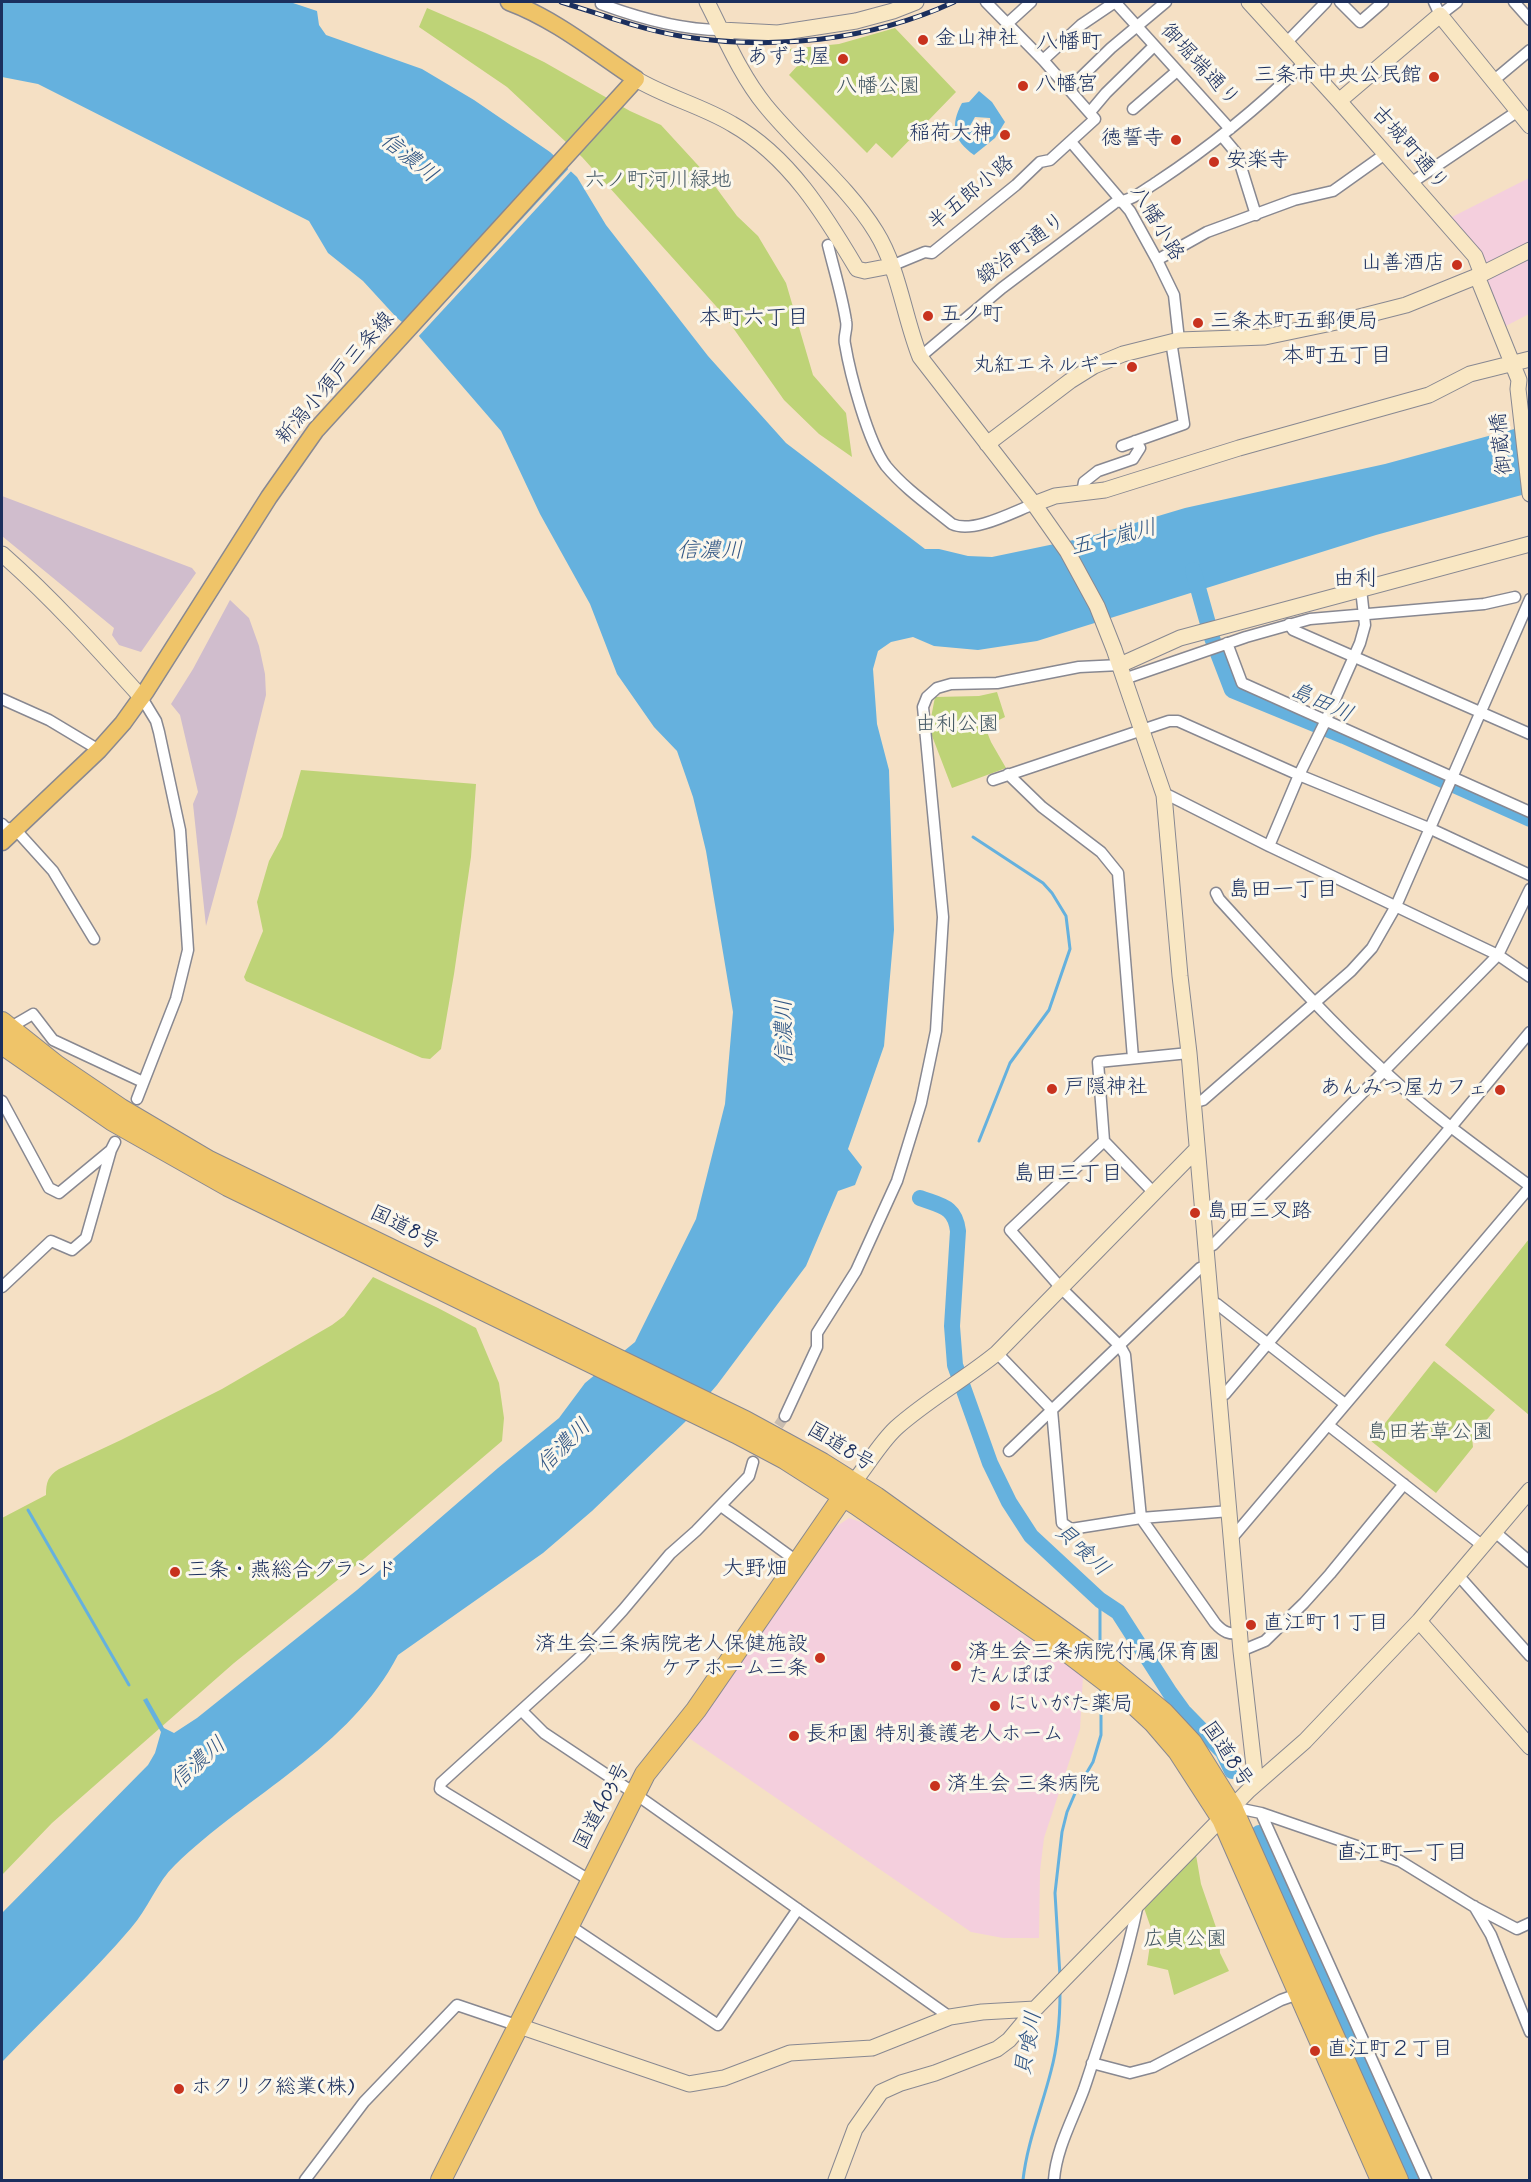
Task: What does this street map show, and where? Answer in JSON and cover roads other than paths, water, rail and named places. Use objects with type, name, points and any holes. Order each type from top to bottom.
[{"type":"highway","name":"国道8号","points":[[4,1031],[113,1121],[165,1143],[271,1207],[740,1427],[785,1460],[848,1489],[1034,1628],[1079,1652],[1127,1689],[1227,1813],[1398,2181]]},
{"type":"highway","name":"国道403号","points":[[441,2181],[634,1794],[663,1750],[696,1710],[848,1489]]},
{"type":"highway","name":"国道8号","points":[[1227,1813],[1298,1994],[1381,2181]]},
{"type":"main road","points":[[509,2],[525,7],[542,17],[633,83]]},
{"type":"main road","name":"新潟小須戸三条線","points":[[2,842],[8,826],[99,750],[142,698],[268,497],[316,430],[633,83]]},
{"type":"street","points":[[707,2],[738,65],[756,94],[878,234],[891,266],[910,332],[920,357],[1038,509],[1083,579],[1097,606],[1114,649],[1164,795],[1220,1396],[1241,1651],[1256,1785]]},
{"type":"street","points":[[601,3],[663,22],[700,30],[778,33],[855,21],[916,2]]},
{"type":"street","points":[[986,2],[1090,112],[1154,46]]},
{"type":"street","points":[[1008,23],[1031,2]]},
{"type":"street","points":[[1043,60],[1081,25],[1115,2]]},
{"type":"street","name":"御堀端通り","points":[[1115,2],[1177,71],[1226,132],[1237,154],[1256,215]]},
{"type":"street","points":[[1069,89],[1166,2]]},
{"type":"street","name":"古城町通り","points":[[1249,2],[1340,101],[1475,256],[1480,268],[1479,281],[1513,362]]},
{"type":"street","points":[[1287,42],[1326,2]]},
{"type":"street","points":[[1340,2],[1360,22],[1383,2]]},
{"type":"street","points":[[1340,101],[1437,8],[1457,2]]},
{"type":"street","points":[[1514,2],[1530,20]]},
{"type":"street","points":[[1437,8],[1530,126]]},
{"type":"street","points":[[1493,81],[1530,50]]},
{"type":"street","name":"鍛治町通り","points":[[920,357],[1002,288],[1116,202],[1128,200],[1190,161],[1274,92],[1304,63]]},
{"type":"street","points":[[1134,109],[1177,71]]},
{"type":"street","points":[[633,83],[731,123],[755,138],[794,178],[826,217],[857,269],[865,271],[891,266]]},
{"type":"street","points":[[1411,183],[1518,111]]},
{"type":"street","name":"半五郎小路","points":[[891,266],[925,252],[932,253],[1016,185],[1040,162],[1050,160],[1071,142],[1095,119],[1090,112]]},
{"type":"street","name":"八幡小路","points":[[1071,142],[1130,211],[1174,295],[1175,341],[1184,424],[1135,441]]},
{"type":"street","points":[[1157,260],[1207,232],[1294,200],[1333,191],[1385,154]]},
{"type":"street","points":[[828,245],[847,324],[844,341],[865,422],[877,451],[896,477],[958,527],[966,528],[1038,509],[1055,496],[1105,490],[1239,448],[1429,395],[1470,374],[1530,359]]},
{"type":"street","points":[[987,444],[1070,381],[1094,366],[1123,354],[1175,341],[1265,337],[1406,305],[1530,250]]},
{"type":"street","name":"御蔵橋","points":[[1513,362],[1519,380],[1518,389],[1530,494]]},
{"type":"street","points":[[1082,492],[1084,482],[1098,471],[1133,459],[1140,448],[1135,441],[1122,446]]},
{"type":"street","points":[[1122,672],[1180,638],[1530,544]]},
{"type":"street","points":[[2,555],[75,624],[142,698],[156,721],[180,830],[188,939],[186,962],[176,999],[137,1099]]},
{"type":"street","points":[[1269,846],[1299,775],[1355,656],[1365,625],[1361,589]]},
{"type":"street","points":[[785,1416],[818,1347],[817,1333],[856,1271],[897,1181],[921,1103],[936,1031],[943,917],[923,707],[927,697],[937,688],[951,684],[997,683],[1079,667],[1122,672],[1310,619],[1484,603],[1515,597]]},
{"type":"street","points":[[1192,1103],[1203,1100],[1351,971],[1372,948],[1396,906],[1431,829],[1530,599]]},
{"type":"street","points":[[1289,624],[1293,630],[1530,734]]},
{"type":"street","points":[[1227,643],[1242,684],[1451,782],[1530,812]]},
{"type":"street","points":[[2,699],[49,720],[99,750]]},
{"type":"street","points":[[993,780],[1169,720],[1178,721],[1299,775],[1431,829],[1530,875]]},
{"type":"street","points":[[1008,774],[1042,807],[1101,852],[1118,873],[1133,1058]]},
{"type":"street","points":[[1164,795],[1498,955],[1530,977]]},
{"type":"street","points":[[8,826],[53,871],[94,939]]},
{"type":"street","points":[[1206,1248],[1213,1245],[1498,955],[1530,890]]},
{"type":"street","points":[[1216,893],[1315,1003],[1383,1071],[1451,1127],[1530,1186],[1232,1538]]},
{"type":"street","points":[[4,1031],[33,1014],[52,1040],[142,1082]]},
{"type":"street","points":[[1220,1396],[1225,1394],[1268,1344],[1530,1032]]},
{"type":"street","points":[[1155,1194],[1104,1141],[1098,1062],[1189,1053]]},
{"type":"street","points":[[2,1101],[49,1188],[59,1193],[113,1146],[86,1238],[72,1250],[51,1241],[2,1287]]},
{"type":"street","points":[[1104,1141],[1010,1230],[1061,1288],[1120,1346],[1125,1355],[1141,1518],[1215,1623],[1222,1631],[1232,1635],[1241,1633]]},
{"type":"street","points":[[848,1489],[884,1441],[896,1429],[924,1404],[975,1371],[997,1353],[1196,1150]]},
{"type":"street","points":[[1009,1451],[1200,1268],[1207,1265]]},
{"type":"street","points":[[1210,1301],[1217,1304],[1345,1404]]},
{"type":"street","points":[[997,1353],[1052,1410],[1062,1523],[1071,1529],[1141,1518],[1230,1511]]},
{"type":"street","points":[[1328,1425],[1483,1546]]},
{"type":"street","points":[[591,1881],[440,1789],[441,1784],[580,1656],[623,1611],[670,1554],[696,1532],[749,1476],[753,1462]]},
{"type":"street","points":[[1241,1651],[1265,1641],[1304,1603],[1404,1484]]},
{"type":"street","points":[[836,2181],[855,2129],[881,2092],[996,2049],[1009,2040],[1085,1958],[1227,1813],[1305,1741],[1419,1621],[1530,1490]]},
{"type":"street","points":[[721,1506],[798,1562]]},
{"type":"street","points":[[1495,1532],[1530,1562]]},
{"type":"street","points":[[1458,1575],[1530,1656]]},
{"type":"street","points":[[1419,1621],[1530,1747]]},
{"type":"street","points":[[522,1711],[544,1733],[950,2017]]},
{"type":"street","points":[[1227,1813],[1261,1813],[1400,1861],[1473,1906],[1517,1929],[1530,1923]]},
{"type":"street","points":[[1261,1813],[1426,2181]]},
{"type":"street","points":[[1054,2181],[1058,2156],[1092,2063],[1129,1949],[1138,1904]]},
{"type":"street","points":[[1473,1906],[1491,1935],[1530,2032]]},
{"type":"street","points":[[570,1926],[718,2025],[798,1909]]},
{"type":"street","points":[[1092,2063],[1130,2073],[1153,2067],[1281,2000],[1298,1994]]},
{"type":"street","points":[[305,2181],[364,2102],[457,2005],[689,2085],[724,2078],[790,2054],[872,2048],[950,2017],[1037,2008]]},
{"type":"water","name":"信濃川","points":[[2,2],[290,2],[317,11],[319,25],[326,35],[422,69],[474,100],[550,152],[577,177],[606,225],[708,356],[786,443],[925,549],[939,549],[968,556],[992,557],[1088,537],[1185,508],[1385,464],[1529,425],[1529,493],[1376,535],[1037,641],[978,650],[934,646],[913,637],[891,642],[878,651],[873,669],[877,724],[889,770],[894,930],[884,1046],[848,1149],[862,1167],[855,1185],[838,1191],[806,1266],[717,1385],[685,1422],[592,1511],[543,1553],[398,1655],[378,1688],[326,1744],[204,1839],[175,1865],[163,1879],[137,1921],[116,1945],[2,2062],[2,1913],[148,1765],[155,1753],[161,1732],[143,1700],[147,1698],[164,1728],[174,1733],[197,1718],[357,1590],[559,1418],[585,1383],[635,1342],[696,1219],[725,1104],[733,1012],[706,851],[693,797],[677,751],[654,727],[617,674],[590,604],[540,514],[501,431],[418,335],[397,318],[363,281],[328,253],[309,221],[38,84],[2,77]]},
{"type":"water","points":[[979,91],[992,102],[1005,122],[995,138],[974,155],[958,138],[955,125],[962,103],[969,102]],"holes":[[[975,117],[990,118],[991,125],[982,133],[974,134],[970,126]]]},
{"type":"waterway","name":"島田川","points":[[1193,570],[1212,638],[1232,690],[1344,736],[1530,819]]},
{"type":"waterway","points":[[973,837],[1043,883],[1052,893],[1066,916],[1070,949],[1049,1010],[1010,1063],[979,1141]]},
{"type":"waterway","name":"貝喰川","points":[[920,1198],[946,1208],[954,1216],[958,1231],[952,1326],[955,1365],[990,1463],[1009,1502],[1031,1536],[1100,1600],[1118,1612],[1170,1693],[1183,1711],[1223,1752],[1232,1771]]},
{"type":"waterway","points":[[28,1510],[129,1685]]},
{"type":"waterway","name":"貝喰川","points":[[1100,1600],[1100,1649]]},
{"type":"waterway","name":"貝喰川","points":[[1060,1976],[1055,1893],[1062,1832],[1067,1812],[1093,1762],[1101,1735],[1101,1686]]},
{"type":"waterway","points":[[1259,1833],[1413,2180]]},
{"type":"waterway","name":"貝喰川","points":[[1023,2180],[1028,2152],[1055,2051],[1060,1992]]},
{"type":"tunnel","points":[[770,1438],[785,1416]]},
{"type":"railway","points":[[561,2],[665,33],[750,42],[785,42],[854,34],[888,26],[954,2]]},
{"type":"place","name":"金山神社","points":[[923,40]]},
{"type":"place","name":"あずま屋","points":[[843,59]]},
{"type":"place","name":"三条市中央公民館","points":[[1434,77]]},
{"type":"place","name":"八幡宮","points":[[1023,86]]},
{"type":"place","name":"稲荷大神","points":[[1005,135]]},
{"type":"place","name":"徳誓寺","points":[[1176,140]]},
{"type":"place","name":"安楽寺","points":[[1214,162]]},
{"type":"place","name":"山善酒店","points":[[1457,265]]},
{"type":"place","name":"五ノ町","points":[[928,316]]},
{"type":"place","name":"三条本町五郵便局","points":[[1198,323]]},
{"type":"place","name":"丸紅エネルギー","points":[[1132,367]]},
{"type":"place","name":"戸隠神社","points":[[1052,1089]]},
{"type":"place","name":"あんみつ屋カフェ","points":[[1500,1090]]},
{"type":"place","name":"島田三叉路","points":[[1195,1213]]},
{"type":"place","name":"三条・燕総合グランド","points":[[175,1572]]},
{"type":"place","name":"直江町１丁目","points":[[1251,1625]]},
{"type":"place","name":"済生会三条病院老人保健施設 ケアホーム三条","points":[[820,1658]]},
{"type":"place","name":"済生会三条病院付属保育園 たんぽぽ","points":[[956,1666]]},
{"type":"place","name":"にいがた薬局","points":[[995,1706]]},
{"type":"place","name":"長和園 特別養護老人ホーム","points":[[794,1736]]},
{"type":"place","name":"済生会 三条病院","points":[[935,1786]]},
{"type":"place","name":"直江町２丁目","points":[[1315,2051]]},
{"type":"place","name":"ホクリク総業(株)","points":[[179,2089]]},
{"type":"district","name":"八幡町","points":[[1069,43]]},
{"type":"district","name":"本町六丁目","points":[[754,319]]},
{"type":"district","name":"本町五丁目","points":[[1337,357]]},
{"type":"district","name":"由利","points":[[1355,580]]},
{"type":"district","name":"島田一丁目","points":[[1283,891]]},
{"type":"district","name":"島田三丁目","points":[[1068,1175]]},
{"type":"district","name":"大野畑","points":[[755,1570]]},
{"type":"district","name":"直江町一丁目","points":[[1402,1854]]},
{"type":"park label","name":"八幡公園","points":[[878,88]]},
{"type":"park label","name":"六ノ町河川緑地","points":[[658,182]]},
{"type":"park label","name":"由利公園","points":[[957,726]]},
{"type":"park label","name":"島田若草公園","points":[[1430,1434]]},
{"type":"park label","name":"広貞公園","points":[[1185,1941]]},
{"type":"water label","name":"五十嵐川","points":[[1114,539]]}]
